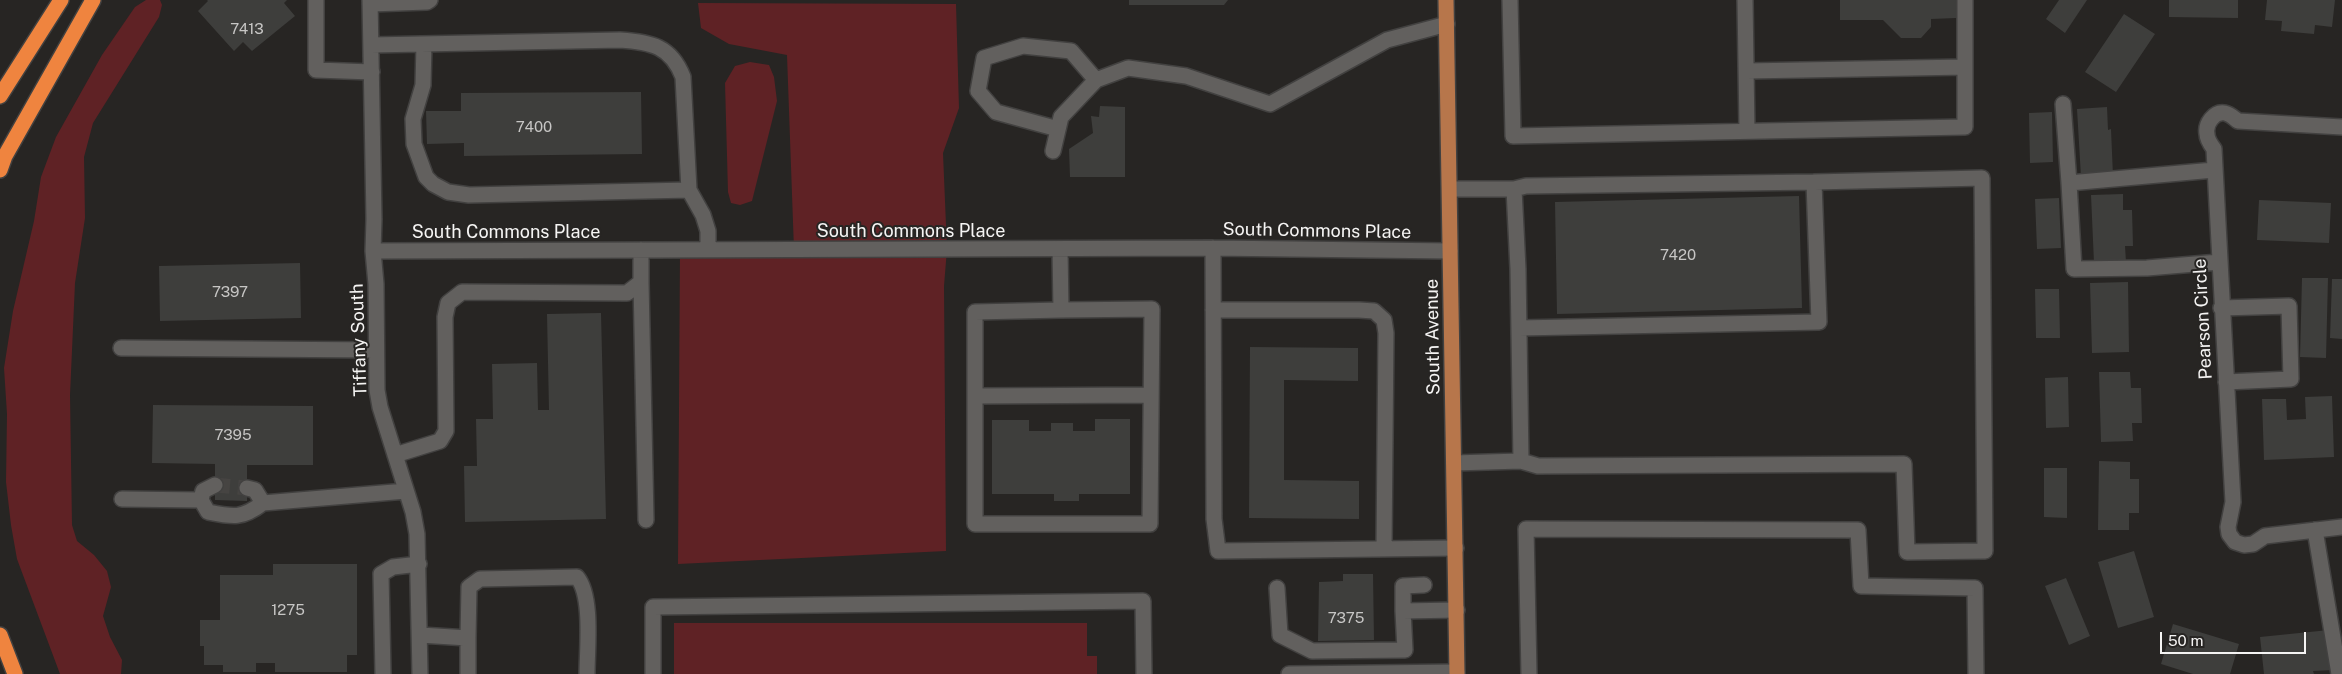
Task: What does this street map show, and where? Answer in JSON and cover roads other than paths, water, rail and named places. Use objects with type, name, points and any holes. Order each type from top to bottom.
[{"type":"highway","points":[[0,96],[60,0]]},
{"type":"highway","points":[[0,170],[5,156],[92,0]]},
{"type":"highway","points":[[0,635],[15,674]]},
{"type":"main road","name":"South Avenue","points":[[1446,0],[1457,673]]},
{"type":"street","points":[[316,0],[316,70],[372,72]]},
{"type":"street","points":[[370,2],[427,2],[430,0]]},
{"type":"street","points":[[1510,0],[1513,136],[1965,127],[1965,0]]},
{"type":"street","points":[[1745,0],[1747,131]]},
{"type":"street","name":"Tiffany South","points":[[370,2],[374,219],[372,251],[376,284],[376,350],[380,408],[406,491],[417,534],[420,674]]},
{"type":"street","points":[[1053,151],[1061,117],[1096,80],[1128,68],[1186,76],[1270,104],[1387,40],[1447,24]]},
{"type":"street","points":[[371,45],[620,40],[642,42],[666,52],[676,60],[683,77],[689,190],[703,215],[708,231],[708,250]]},
{"type":"street","points":[[424,44],[422,85],[413,118],[414,144],[426,176],[433,184],[448,192],[469,195],[689,190]]},
{"type":"street","points":[[1058,129],[996,112],[978,91],[984,58],[1023,46],[1071,52],[1096,80]]},
{"type":"street","points":[[1746,71],[1965,67]]},
{"type":"street","points":[[2063,104],[2074,268],[2147,268],[2219,262]]},
{"type":"street","name":"Pearson Circle","points":[[2342,128],[2238,121],[2227,113],[2220,113],[2212,118],[2207,126],[2206,135],[2214,149],[2232,502],[2228,527],[2229,534],[2235,542],[2244,546],[2253,544],[2265,536],[2342,527]]},
{"type":"street","points":[[2069,183],[2214,170]]},
{"type":"street","points":[[1450,188],[1514,190],[1526,186],[1982,178],[1985,551],[1908,552],[1904,464],[1538,466],[1521,461],[1454,462]]},
{"type":"street","points":[[1519,328],[1819,322],[1814,182]]},
{"type":"street","points":[[1514,190],[1521,461]]},
{"type":"street","points":[[1213,248],[1214,519],[1218,551],[1456,548]]},
{"type":"street","name":"South Commons Place","points":[[372,251],[1213,248],[1450,251]]},
{"type":"street","points":[[1060,249],[1061,310]]},
{"type":"street","points":[[641,250],[646,520]]},
{"type":"street","points":[[395,455],[440,441],[446,431],[445,317],[448,303],[462,292],[627,293],[641,282]]},
{"type":"street","points":[[2222,308],[2289,306],[2291,379],[2226,382]]},
{"type":"street","points":[[1152,309],[1151,394],[1150,524],[975,524],[975,312],[1152,309]]},
{"type":"street","points":[[1213,310],[1359,310],[1374,311],[1384,320],[1384,549]]},
{"type":"street","points":[[121,348],[376,350]]},
{"type":"street","points":[[975,396],[1151,394]]},
{"type":"street","points":[[214,485],[203,491],[201,500],[208,512],[231,516],[248,514],[263,503],[406,491]]},
{"type":"street","points":[[247,488],[256,490],[263,503]]},
{"type":"street","points":[[122,499],[201,500]]},
{"type":"street","points":[[1529,674],[1526,529],[1858,530],[1861,586],[1975,588],[1976,674]]},
{"type":"street","points":[[2316,530],[2339,674]]},
{"type":"street","points":[[383,674],[381,574],[393,567],[419,564]]},
{"type":"street","points":[[468,674],[469,587],[480,579],[577,577],[583,584],[586,599],[587,674]]},
{"type":"street","points":[[1278,588],[1280,635],[1312,651],[1405,650],[1403,586],[1424,585]]},
{"type":"street","points":[[653,674],[653,607],[1143,600],[1144,674]]},
{"type":"street","points":[[1403,611],[1457,610]]},
{"type":"street","points":[[420,634],[468,638]]},
{"type":"street","points":[[1289,674],[1457,673]]},
{"type":"tunnel","points":[[215,485],[247,488]]}]
